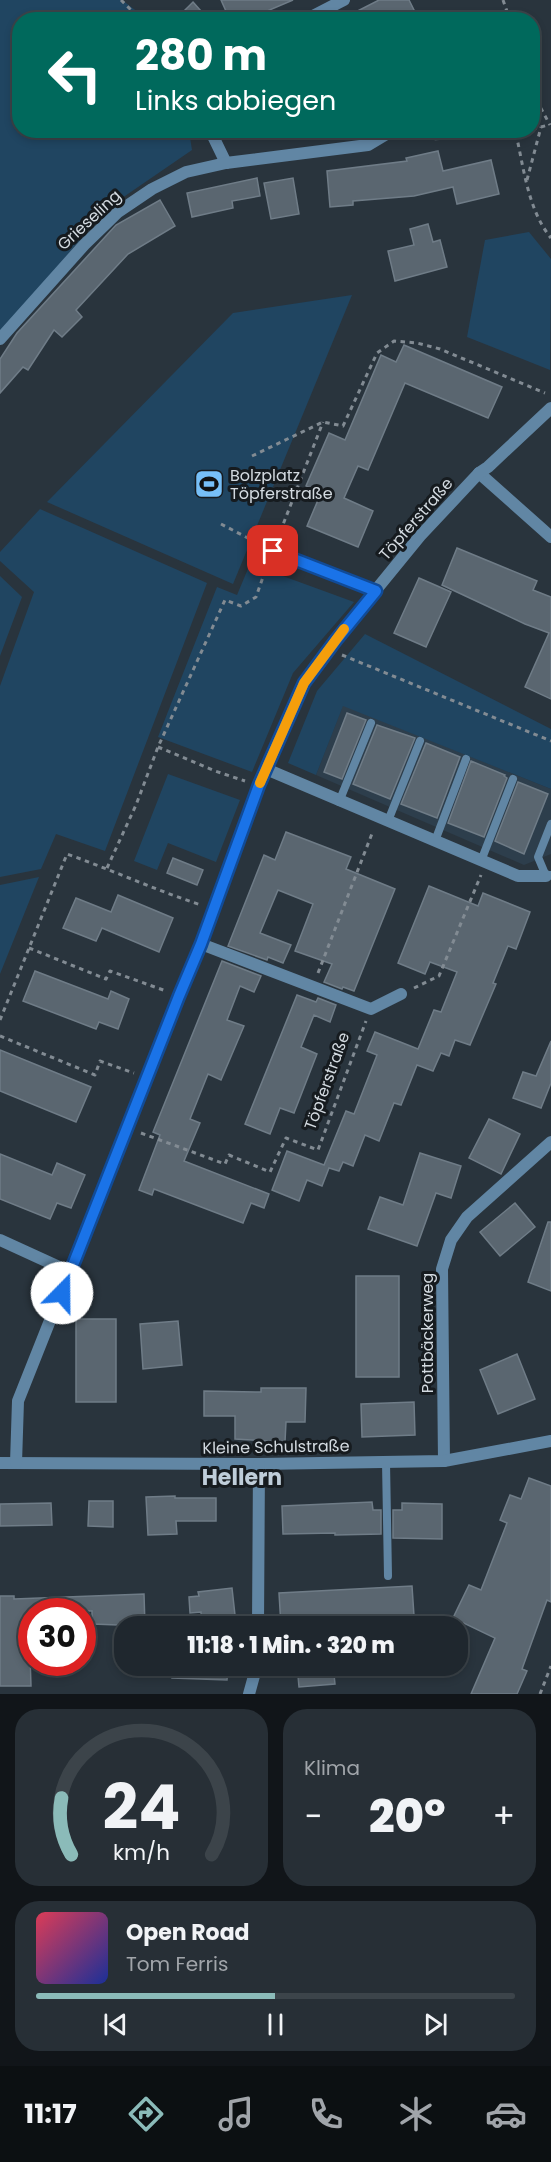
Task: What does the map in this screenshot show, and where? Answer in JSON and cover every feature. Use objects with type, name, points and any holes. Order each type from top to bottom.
[{"type":"street","points":[[321,12],[344,0]]},
{"type":"street","points":[[214,138],[226,163]]},
{"type":"street","name":"Grieseling","points":[[0,339],[84,245],[118,212],[152,189],[186,172],[226,163],[368,145],[380,138]]},
{"type":"street","name":"Töpferstraße","points":[[16,1463],[18,1401],[201,944],[259,785],[304,683],[420,536],[479,473],[551,408]]},
{"type":"street","points":[[479,473],[551,537]]},
{"type":"street","points":[[266,769],[339,802],[518,876],[548,876]]},
{"type":"street","points":[[201,944],[371,1009],[401,994]]},
{"type":"street","name":"Pottbäckerweg","points":[[444,1461],[442,1269],[451,1240],[467,1216],[551,1142]]},
{"type":"street","points":[[0,1239],[70,1272]]},
{"type":"street","name":"Kleine Schulstraße","points":[[0,1463],[259,1464],[444,1461],[551,1441]]},
{"type":"street","points":[[258,1616],[259,1464]]},
{"type":"street","points":[[249,1694],[254,1676]]},
{"type":"lane","points":[[273,551],[376,591]]},
{"type":"lane","points":[[339,802],[371,723]]},
{"type":"lane","points":[[383,819],[420,741]]},
{"type":"lane","points":[[435,841],[466,759]]},
{"type":"lane","points":[[483,862],[513,779]]},
{"type":"lane","points":[[548,876],[538,857],[551,824]]},
{"type":"lane","points":[[386,1462],[388,1576]]},
{"type":"path","points":[[120,0],[133,12]]},
{"type":"path","points":[[540,106],[550,124],[541,127],[540,131]]},
{"type":"path","points":[[429,138],[449,138]]},
{"type":"path","points":[[517,138],[532,204],[542,227],[551,238]]},
{"type":"path","points":[[527,181],[538,138]]},
{"type":"path","points":[[252,456],[323,422],[343,426],[377,353],[394,341],[417,343],[440,350],[551,395]]},
{"type":"path","points":[[107,868],[136,805],[158,747],[225,600],[241,606],[256,597],[323,422]]},
{"type":"path","points":[[221,524],[273,551]]},
{"type":"path","points":[[328,650],[551,741]]},
{"type":"path","points":[[158,747],[215,771],[259,785]]},
{"type":"path","points":[[313,986],[383,819]]},
{"type":"path","points":[[0,1020],[67,854],[107,868],[167,894],[214,909]]},
{"type":"path","points":[[401,994],[439,976],[483,862]]},
{"type":"path","points":[[30,948],[106,979],[110,971],[179,996]]},
{"type":"path","name":"Töpferstraße","points":[[126,1128],[225,1164],[229,1155],[270,1172],[286,1138],[318,1150],[371,1009]]},
{"type":"path","points":[[0,1036],[95,1075],[100,1061],[147,1078]]},
{"type":"path","points":[[540,1694],[551,1666]]},
{"type":"shaded area","points":[[0,0],[122,0],[138,12],[12,12],[12,138],[190,138],[192,150],[106,209],[0,335]]},
{"type":"shaded area","points":[[529,232],[551,259],[550,370],[467,337],[485,240]]},
{"type":"shaded area","points":[[352,295],[233,584],[47,502],[233,313]]},
{"type":"shaded area","points":[[40,509],[207,583],[105,851],[56,834],[41,869],[0,877],[0,686],[34,592],[0,561],[0,552]]},
{"type":"shaded area","points":[[250,564],[354,602],[293,673],[252,772],[158,737],[217,587],[237,595]]},
{"type":"shaded area","points":[[0,576],[22,597],[0,656]]},
{"type":"shaded area","points":[[365,634],[551,729],[551,789],[343,706],[316,775],[288,763],[317,691]]},
{"type":"shaded area","points":[[343,705],[551,789],[551,854],[524,865],[316,775]]},
{"type":"shaded area","points":[[168,774],[240,800],[216,862],[168,843],[157,870],[134,861]]},
{"type":"shaded area","points":[[39,877],[0,974],[0,885]]},
{"type":"building","points":[[221,0],[293,0],[268,12],[226,12]]},
{"type":"building","points":[[379,0],[409,0],[415,12],[356,12]]},
{"type":"building","points":[[193,2],[202,12],[183,12]]},
{"type":"building","points":[[438,151],[443,171],[491,160],[499,194],[457,204],[453,187],[414,196],[353,201],[353,205],[330,207],[327,171],[407,161],[406,158]]},
{"type":"building","points":[[257,178],[260,196],[232,201],[233,208],[192,217],[187,193]]},
{"type":"building","points":[[293,178],[299,214],[271,219],[264,183]]},
{"type":"building","points":[[160,200],[175,226],[128,254],[76,310],[82,317],[62,337],[54,330],[28,370],[23,367],[0,393],[0,359],[17,333],[116,225]]},
{"type":"building","points":[[428,224],[433,242],[440,240],[447,267],[395,281],[388,251],[414,245],[410,229]]},
{"type":"building","points":[[404,345],[502,387],[488,418],[405,383],[368,470],[358,466],[344,498],[373,511],[358,547],[307,526],[321,493],[306,486],[329,433],[345,440],[381,355],[396,362]]},
{"type":"building","points":[[457,548],[537,581],[533,590],[551,597],[551,699],[525,687],[549,633],[442,585]]},
{"type":"building","points":[[419,578],[451,592],[426,647],[394,633]]},
{"type":"building","points":[[347,713],[366,720],[342,779],[324,772]]},
{"type":"building","points":[[377,725],[415,738],[390,799],[353,784]]},
{"type":"building","points":[[426,743],[460,757],[437,818],[401,804]]},
{"type":"building","points":[[471,761],[505,775],[507,778],[484,837],[448,823]]},
{"type":"building","points":[[518,782],[548,794],[524,854],[495,841]]},
{"type":"building","points":[[286,832],[351,857],[346,869],[395,889],[354,991],[324,982],[332,964],[295,951],[313,904],[278,890],[260,933],[291,945],[283,963],[268,957],[267,960],[228,946],[264,855],[275,860]]},
{"type":"building","points":[[173,858],[203,870],[197,885],[167,873]]},
{"type":"building","points":[[429,886],[478,906],[483,893],[530,912],[516,949],[508,946],[493,983],[496,984],[470,1045],[455,1040],[449,1056],[441,1053],[433,1071],[417,1065],[401,1105],[394,1103],[379,1141],[365,1135],[353,1166],[343,1162],[339,1171],[329,1168],[322,1186],[307,1180],[299,1201],[272,1190],[287,1151],[324,1165],[346,1111],[354,1114],[377,1055],[367,1051],[375,1032],[418,1049],[434,1010],[441,1012],[457,972],[430,962],[425,974],[398,963]]},
{"type":"building","points":[[118,895],[173,918],[159,952],[102,928],[96,941],[63,928],[76,898],[111,912]]},
{"type":"building","points":[[222,961],[261,976],[254,992],[240,986],[227,1020],[244,1026],[221,1080],[208,1074],[190,1119],[200,1123],[184,1161],[269,1194],[264,1208],[251,1203],[243,1223],[154,1189],[152,1195],[139,1190],[160,1135],[153,1132]]},
{"type":"building","points":[[35,971],[108,999],[111,991],[129,999],[118,1029],[99,1022],[96,1029],[23,1001]]},
{"type":"building","points":[[297,995],[316,1002],[318,998],[336,1005],[330,1022],[314,1015],[301,1047],[317,1054],[294,1113],[280,1108],[270,1134],[245,1124]]},
{"type":"building","points":[[551,1041],[551,1083],[541,1108],[513,1098],[523,1072],[536,1076]]},
{"type":"building","points":[[0,1050],[91,1087],[76,1122],[0,1091]]},
{"type":"building","points":[[489,1119],[520,1134],[501,1174],[469,1158]]},
{"type":"building","points":[[420,1153],[461,1166],[451,1198],[436,1193],[417,1246],[368,1229],[380,1197],[403,1205]]},
{"type":"building","points":[[0,1154],[52,1175],[57,1163],[85,1175],[71,1208],[57,1203],[50,1219],[0,1199]]},
{"type":"building","points":[[515,1203],[535,1227],[500,1256],[480,1232]]},
{"type":"building","points":[[548,1222],[551,1222],[551,1291],[528,1282]]},
{"type":"building","points":[[356,1276],[399,1276],[399,1377],[356,1377]]},
{"type":"building","points":[[76,1319],[116,1319],[116,1402],[76,1402]]},
{"type":"building","points":[[178,1321],[182,1365],[143,1369],[140,1324]]},
{"type":"building","points":[[517,1354],[535,1399],[498,1414],[480,1370]]},
{"type":"building","points":[[261,1388],[306,1388],[305,1422],[286,1422],[285,1442],[235,1439],[235,1416],[204,1416],[204,1391],[261,1392]]},
{"type":"building","points":[[414,1402],[415,1435],[362,1437],[361,1404]]},
{"type":"building","points":[[529,1478],[551,1486],[551,1602],[547,1600],[522,1669],[527,1671],[517,1694],[471,1694],[495,1638],[468,1625],[468,1616],[454,1616],[469,1585],[481,1590],[507,1523],[500,1520],[510,1495],[521,1499]]},
{"type":"building","points":[[175,1496],[175,1498],[216,1498],[216,1521],[176,1521],[177,1534],[148,1535],[146,1497]]},
{"type":"building","points":[[89,1501],[113,1501],[113,1527],[88,1526]]},
{"type":"building","points":[[372,1502],[373,1510],[381,1510],[381,1534],[283,1534],[282,1506]]},
{"type":"building","points":[[51,1503],[52,1525],[0,1526],[0,1504]]},
{"type":"building","points":[[402,1503],[442,1504],[442,1539],[393,1538],[393,1510],[402,1510]]},
{"type":"building","points":[[412,1586],[414,1616],[280,1616],[279,1593]]},
{"type":"building","points":[[232,1588],[235,1616],[201,1616],[201,1612],[190,1613],[189,1597],[199,1596],[198,1592]]},
{"type":"building","points":[[144,1594],[145,1616],[114,1616],[114,1625],[96,1624],[96,1598],[40,1598]]},
{"type":"building","points":[[0,1596],[14,1596],[14,1599],[18,1599],[18,1676],[31,1676],[31,1686],[0,1686]]},
{"type":"building","points":[[172,1676],[227,1676],[227,1680],[172,1678]]},
{"type":"building","points":[[298,1676],[334,1676],[335,1684],[299,1687]]},
{"type":"slow traffic","points":[[260,783],[304,683],[344,629]]},
{"type":"place","name":"Bolzplatz Töpferstraße","points":[[209,484]]},
{"type":"district","name":"Hellern","points":[[242,1477]]},
{"type":"route","points":[[62,1293],[201,944],[259,785],[304,683],[376,591],[273,551]]}]
